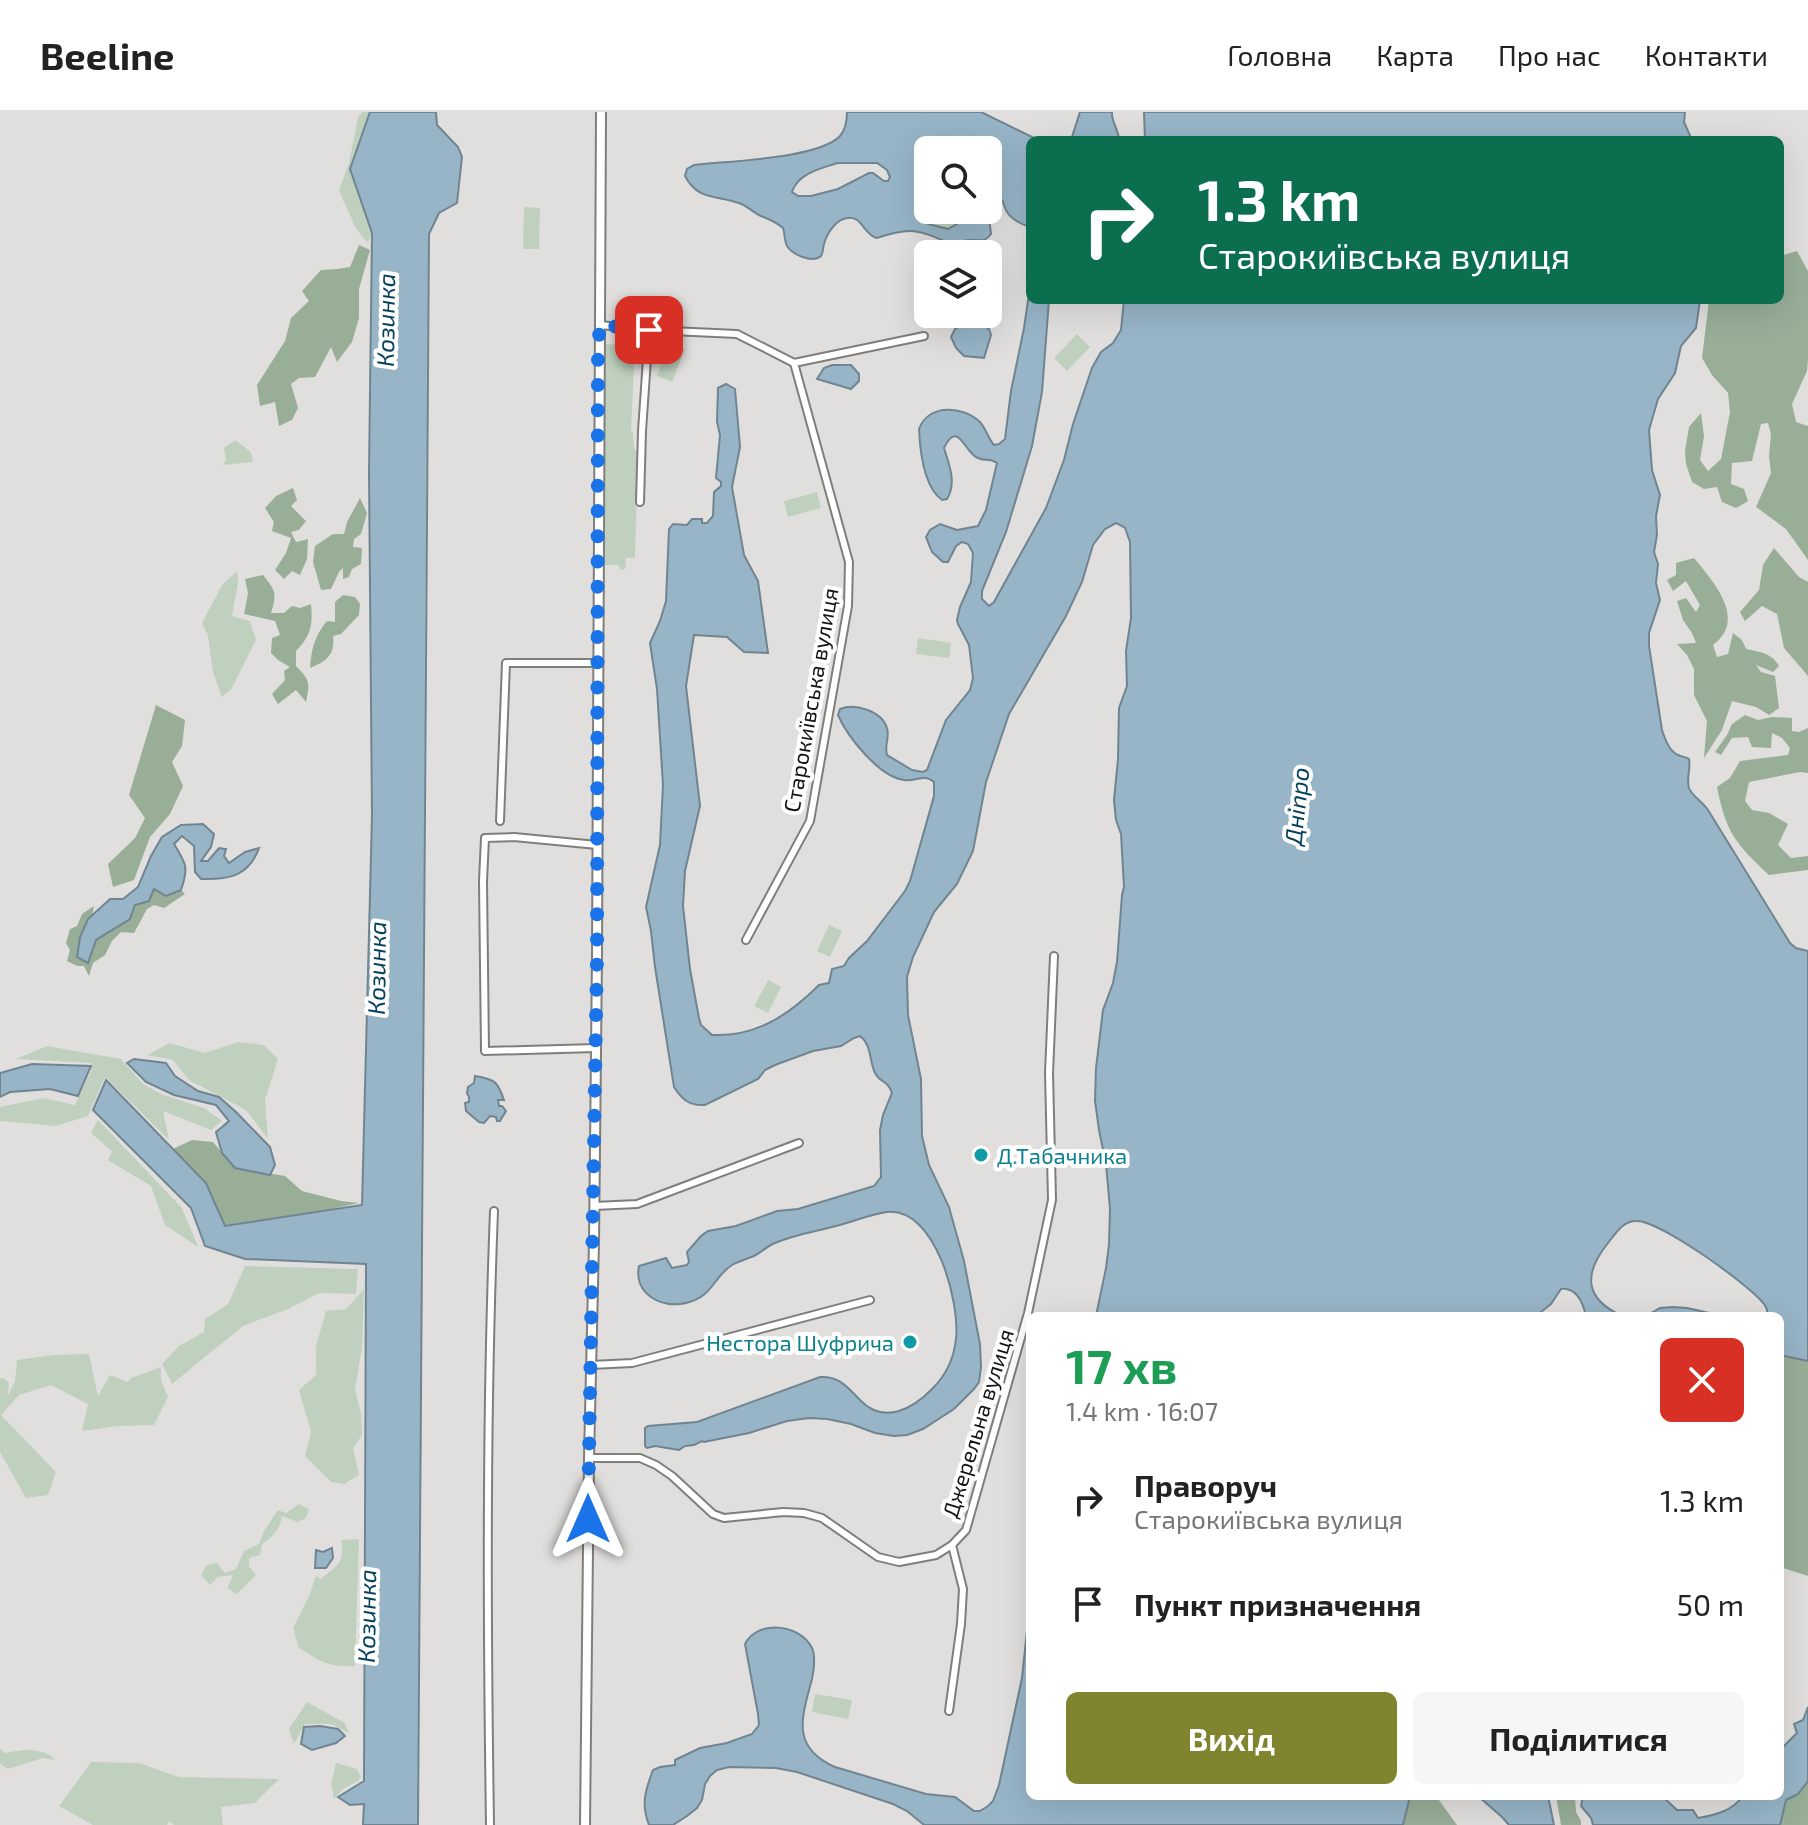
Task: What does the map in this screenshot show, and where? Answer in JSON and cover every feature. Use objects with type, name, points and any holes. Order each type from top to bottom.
[{"type":"street","points":[[585,1825],[596,1048],[601,112]]},
{"type":"street","points":[[600,325],[737,334],[794,363],[924,336]]},
{"type":"street","points":[[640,502],[649,330]]},
{"type":"street","name":"Старокиївська вулиця","points":[[746,940],[810,821],[848,606],[849,562],[794,363]]},
{"type":"street","points":[[500,821],[506,663],[597,663]]},
{"type":"street","points":[[596,1048],[485,1051],[483,881],[485,838],[514,837],[597,845]]},
{"type":"street","name":"Джерельна вулиця","points":[[1028,1312],[1052,1200],[1049,1073],[1054,956]]},
{"type":"street","points":[[594,1206],[637,1204],[799,1143]]},
{"type":"street","points":[[490,1825],[489,1336],[494,1211]]},
{"type":"street","points":[[591,1365],[632,1363],[870,1300]]},
{"type":"street","name":"Джерельна вулиця","points":[[589,1458],[640,1458],[664,1470],[713,1514],[724,1518],[804,1513],[822,1518],[878,1557],[899,1562],[936,1555],[952,1545],[966,1530],[1026,1320]]},
{"type":"street","points":[[949,1711],[963,1589],[952,1545]]},
{"type":"green space","points":[[362,112],[370,112],[350,169],[372,233],[368,243],[356,229],[339,190]]},
{"type":"green space","points":[[524,207],[540,208],[539,249],[523,249]]},
{"type":"green space","points":[[931,224],[957,224],[950,229]]},
{"type":"green space","points":[[359,245],[370,250],[359,289],[359,318],[352,342],[337,362],[331,347],[315,377],[299,378],[291,384],[298,408],[292,420],[279,426],[275,402],[260,406],[257,385],[285,341],[291,318],[309,301],[302,291],[321,270],[350,267]]},
{"type":"green space","points":[[1797,251],[1808,271],[1807,371],[1792,404],[1796,422],[1808,426],[1808,560],[1786,529],[1756,507],[1771,473],[1768,423],[1761,424],[1752,461],[1732,463],[1731,484],[1744,489],[1748,501],[1736,508],[1722,502],[1717,487],[1704,489],[1692,482],[1686,464],[1689,427],[1701,413],[1704,436],[1700,460],[1708,471],[1721,459],[1730,412],[1728,393],[1702,358],[1709,304],[1784,304],[1784,255]]},
{"type":"green space","points":[[1077,334],[1090,347],[1067,371],[1054,358]]},
{"type":"green space","points":[[669,343],[685,349],[672,382],[657,376]]},
{"type":"green space","points":[[606,344],[635,345],[631,430],[634,449],[638,452],[635,558],[626,558],[625,569],[620,570],[619,565],[603,565]]},
{"type":"green space","points":[[235,440],[251,452],[253,462],[223,465],[226,460],[224,448]]},
{"type":"green space","points":[[293,488],[297,500],[291,506],[306,521],[299,530],[291,532],[296,542],[308,539],[307,559],[300,575],[292,571],[284,579],[275,570],[291,538],[272,531],[274,522],[265,508],[276,496]]},
{"type":"green space","points":[[817,492],[821,508],[788,517],[784,501]]},
{"type":"green space","points":[[360,498],[367,513],[361,534],[354,539],[353,547],[362,548],[361,564],[343,579],[343,568],[331,589],[321,590],[313,562],[315,546],[333,534],[344,534]]},
{"type":"green space","points":[[1774,548],[1799,577],[1808,582],[1808,676],[1784,648],[1777,614],[1762,606],[1745,621],[1740,612],[1759,590],[1763,565]]},
{"type":"green space","points":[[1694,558],[1718,589],[1727,613],[1723,635],[1713,645],[1717,657],[1728,654],[1733,633],[1742,640],[1746,649],[1769,656],[1779,666],[1773,672],[1756,665],[1761,672],[1775,676],[1779,708],[1769,715],[1756,707],[1732,701],[1722,730],[1704,758],[1707,721],[1694,695],[1694,669],[1677,644],[1696,643],[1677,601],[1686,598],[1696,612],[1700,605],[1686,581],[1673,591],[1667,580],[1676,575],[1676,563]]},
{"type":"green space","points":[[237,571],[232,616],[250,621],[256,640],[232,688],[222,697],[213,672],[208,636],[202,623],[222,585]]},
{"type":"green space","points":[[263,575],[274,593],[271,613],[284,613],[292,606],[300,608],[311,604],[310,630],[296,651],[296,666],[308,682],[306,702],[296,690],[278,704],[272,694],[285,680],[284,671],[290,667],[271,653],[272,638],[280,635],[275,621],[244,614],[248,593],[245,579]]},
{"type":"green space","points":[[343,595],[355,597],[360,604],[359,615],[341,634],[333,636],[329,656],[310,668],[317,637],[327,621],[335,622],[335,602]]},
{"type":"green space","points":[[918,638],[951,643],[949,658],[916,654]]},
{"type":"green space","points":[[156,705],[185,720],[182,746],[172,762],[183,786],[170,814],[150,837],[134,880],[113,887],[108,864],[135,838],[145,818],[129,795]]},
{"type":"green space","points":[[1745,715],[1758,720],[1792,718],[1792,731],[1808,728],[1808,773],[1749,782],[1745,801],[1752,810],[1769,813],[1788,824],[1778,845],[1791,858],[1808,856],[1808,870],[1769,875],[1740,846],[1724,816],[1717,787],[1730,778],[1740,761],[1788,755],[1790,748],[1782,738],[1772,733],[1771,748],[1752,747],[1748,737],[1732,738],[1721,755],[1715,752],[1732,724]]},
{"type":"green space","points":[[154,888],[166,896],[181,890],[185,894],[164,908],[154,905],[147,909],[134,933],[121,932],[105,955],[93,963],[89,976],[84,966],[67,961],[70,950],[66,943],[70,929],[77,926],[82,914],[94,906],[88,919],[96,940],[130,919],[135,905]]},
{"type":"green space","points":[[829,925],[842,931],[830,957],[817,951]]},
{"type":"green space","points":[[768,980],[781,987],[768,1013],[754,1006]]},
{"type":"green space","points":[[238,1042],[264,1045],[278,1059],[265,1100],[268,1139],[246,1110],[189,1080],[173,1060],[147,1055],[170,1043],[205,1053]]},
{"type":"green space","points":[[47,1046],[121,1059],[143,1084],[161,1094],[204,1108],[222,1121],[211,1130],[163,1111],[169,1140],[105,1077],[88,1116],[56,1126],[0,1121],[0,1107],[44,1098],[75,1105],[92,1063],[16,1059]]},
{"type":"green space","points":[[98,1120],[182,1208],[198,1247],[165,1225],[151,1186],[108,1160],[112,1151],[91,1133]]},
{"type":"green space","points":[[192,1140],[213,1142],[235,1168],[285,1176],[302,1191],[359,1203],[224,1226],[206,1183],[173,1149]]},
{"type":"green space","points":[[245,1266],[358,1269],[356,1294],[319,1293],[243,1326],[172,1384],[162,1364],[179,1346],[204,1332],[205,1319],[228,1304]]},
{"type":"green space","points":[[364,1289],[362,1347],[355,1390],[362,1435],[353,1448],[359,1475],[344,1484],[331,1482],[305,1456],[311,1432],[299,1390],[316,1375],[316,1346],[326,1311],[346,1309]]},
{"type":"green space","points":[[89,1354],[98,1396],[110,1375],[128,1382],[131,1378],[161,1367],[161,1380],[168,1397],[154,1425],[82,1431],[88,1404],[51,1385],[19,1395],[1,1415],[56,1472],[48,1495],[26,1498],[0,1452],[0,1378],[9,1383],[8,1396],[15,1381],[17,1360]]},
{"type":"green space","points":[[1784,1356],[1808,1361],[1808,1576],[1784,1568]]},
{"type":"green space","points":[[299,1504],[309,1509],[306,1518],[298,1522],[281,1516],[277,1530],[262,1544],[260,1555],[249,1558],[249,1566],[256,1575],[237,1594],[227,1588],[233,1575],[218,1577],[210,1585],[201,1575],[207,1565],[217,1563],[225,1573],[236,1569],[244,1551],[259,1544],[278,1510],[286,1513]]},
{"type":"green space","points":[[359,1539],[355,1666],[338,1666],[319,1660],[299,1648],[293,1628],[316,1576],[321,1579],[339,1563],[341,1540]]},
{"type":"green space","points":[[815,1694],[852,1700],[848,1719],[812,1712]]},
{"type":"green space","points":[[307,1702],[345,1723],[349,1733],[331,1724],[305,1724],[294,1744],[289,1729]]},
{"type":"green space","points":[[0,1749],[6,1753],[39,1751],[56,1760],[43,1758],[8,1769],[0,1764]]},
{"type":"green space","points":[[91,1762],[139,1763],[179,1777],[279,1779],[255,1803],[221,1807],[223,1825],[174,1825],[169,1821],[167,1825],[93,1825],[59,1806]]},
{"type":"green space","points":[[336,1763],[357,1769],[361,1777],[334,1799],[331,1784]]},
{"type":"green space","points":[[1808,1781],[1808,1825],[1780,1825],[1786,1800],[1798,1794]]},
{"type":"green space","points":[[1409,1800],[1439,1800],[1457,1825],[1403,1825]]},
{"type":"green space","points":[[1557,1800],[1575,1800],[1581,1825],[1561,1825]]},
{"type":"water","name":"Козинка","points":[[370,112],[436,112],[437,125],[458,147],[462,157],[457,203],[439,213],[429,234],[418,1825],[363,1825],[364,1804],[350,1805],[338,1797],[364,1781],[366,1264],[245,1259],[205,1246],[191,1208],[93,1110],[106,1080],[206,1183],[225,1226],[362,1205],[372,816],[369,472],[372,233],[350,169]]},
{"type":"water","points":[[847,112],[981,112],[1030,136],[1026,136],[1026,225],[1010,216],[1002,200],[1002,136],[914,136],[914,224],[948,229],[957,224],[990,224],[991,234],[981,240],[941,240],[915,231],[877,238],[857,220],[848,218],[833,227],[825,240],[822,255],[813,259],[802,257],[786,244],[783,228],[778,224],[739,203],[696,190],[685,176],[687,169],[694,165],[812,150],[829,144],[842,133]],"holes":[[[838,163],[877,163],[887,170],[890,177],[884,181],[869,173],[838,189],[811,196],[798,196],[792,192],[804,176]]]},
{"type":"water","points":[[1080,112],[1112,112],[1118,136],[1072,136]]},
{"type":"water","points":[[1144,112],[1685,112],[1684,122],[1690,136],[1145,136]]},
{"type":"water","name":"Дніпро","points":[[1028,304],[1049,304],[1042,392],[1032,446],[1006,532],[982,591],[982,599],[989,606],[1046,508],[1092,368],[1101,352],[1113,343],[1121,330],[1124,304],[1699,304],[1696,328],[1681,346],[1675,373],[1658,399],[1649,430],[1652,470],[1660,495],[1654,552],[1658,564],[1656,583],[1660,600],[1649,633],[1649,646],[1662,730],[1672,751],[1689,759],[1690,791],[1708,810],[1790,943],[1808,951],[1808,1361],[1784,1356],[1784,1312],[1767,1312],[1756,1295],[1703,1255],[1663,1231],[1636,1221],[1627,1223],[1617,1232],[1600,1254],[1592,1275],[1594,1293],[1615,1312],[1585,1312],[1575,1293],[1561,1289],[1541,1312],[1097,1312],[1109,1245],[1110,1209],[1095,1101],[1096,1068],[1103,1010],[1117,962],[1124,887],[1121,834],[1114,800],[1119,708],[1127,686],[1126,651],[1131,618],[1130,542],[1125,528],[1116,523],[1105,529],[1093,545],[1082,582],[1066,616],[1009,714],[986,782],[973,851],[957,884],[934,912],[907,977],[908,1015],[921,1079],[922,1136],[929,1165],[949,1207],[964,1261],[980,1344],[979,1382],[954,1409],[923,1429],[907,1435],[875,1433],[851,1424],[809,1418],[702,1441],[679,1450],[645,1446],[645,1428],[648,1426],[697,1422],[820,1377],[843,1383],[869,1408],[879,1412],[907,1408],[942,1377],[956,1339],[954,1303],[949,1282],[931,1240],[919,1225],[904,1215],[887,1212],[775,1243],[732,1265],[702,1296],[686,1303],[659,1301],[645,1292],[640,1284],[639,1266],[666,1258],[672,1268],[687,1265],[687,1252],[708,1231],[736,1226],[777,1211],[798,1209],[874,1186],[881,1177],[880,1130],[892,1093],[875,1073],[868,1048],[860,1036],[841,1046],[813,1051],[775,1065],[765,1070],[758,1079],[705,1105],[687,1101],[674,1087],[646,907],[660,845],[663,785],[657,689],[650,643],[666,601],[669,529],[673,524],[687,525],[692,519],[702,519],[702,523],[707,523],[713,516],[714,492],[721,486],[716,478],[720,435],[717,422],[718,388],[726,384],[735,389],[740,447],[732,487],[744,555],[758,581],[768,653],[744,652],[727,637],[694,635],[686,686],[700,806],[685,871],[683,906],[690,969],[701,1025],[712,1035],[728,1035],[771,1022],[796,1006],[819,985],[829,983],[832,969],[844,966],[867,941],[910,881],[934,796],[934,782],[927,778],[904,780],[884,772],[856,744],[838,715],[840,709],[846,707],[860,708],[880,717],[887,728],[887,755],[912,770],[923,772],[927,770],[946,720],[970,690],[973,678],[969,645],[957,620],[971,582],[973,553],[968,544],[962,542],[956,546],[948,562],[943,562],[932,552],[926,537],[930,530],[940,524],[957,530],[978,526],[986,510],[997,463],[973,455],[961,440],[953,436],[944,448],[952,480],[947,499],[942,500],[927,478],[919,429],[930,415],[955,410],[980,422],[994,445],[1005,439]]},
{"type":"water","points":[[955,329],[989,329],[991,335],[984,358],[964,356],[956,348],[951,337]]},
{"type":"water","points":[[851,365],[859,374],[859,381],[851,389],[817,379],[824,368]]},
{"type":"water","points":[[203,824],[214,834],[211,847],[201,861],[208,861],[219,848],[226,849],[224,856],[229,863],[245,852],[259,848],[250,865],[229,877],[201,879],[195,872],[194,846],[182,836],[174,844],[185,866],[181,890],[166,896],[154,889],[149,901],[135,905],[130,919],[96,940],[88,963],[77,957],[80,937],[88,919],[110,899],[123,899],[138,887],[162,837],[181,825]]},
{"type":"water","points":[[134,1059],[166,1063],[175,1076],[198,1091],[219,1097],[270,1147],[275,1165],[270,1175],[235,1168],[222,1153],[216,1132],[229,1121],[216,1105],[174,1095],[146,1082],[127,1063]]},
{"type":"water","points":[[32,1064],[91,1066],[78,1096],[50,1089],[10,1092],[0,1097],[0,1073]]},
{"type":"water","points":[[475,1076],[495,1082],[500,1089],[504,1100],[498,1100],[499,1106],[506,1111],[500,1121],[490,1116],[484,1123],[479,1122],[466,1111],[468,1087],[474,1083]]},
{"type":"water","points":[[1660,1308],[1687,1308],[1705,1312],[1653,1312]]},
{"type":"water","points":[[332,1548],[333,1558],[326,1568],[315,1568],[316,1550],[323,1552]]},
{"type":"water","points":[[769,1628],[789,1630],[806,1640],[812,1648],[814,1667],[803,1730],[811,1750],[821,1759],[835,1767],[926,1794],[955,1797],[974,1811],[980,1811],[993,1801],[999,1785],[1022,1678],[1026,1640],[1026,1800],[1409,1800],[1403,1825],[924,1825],[893,1804],[797,1772],[776,1768],[729,1767],[717,1770],[710,1776],[702,1800],[687,1816],[673,1825],[649,1825],[645,1798],[653,1770],[675,1765],[675,1760],[700,1748],[752,1734],[759,1725],[745,1644],[759,1631]]},
{"type":"water","points":[[1808,1707],[1808,1781],[1798,1794],[1786,1800],[1780,1825],[1593,1825],[1581,1806],[1582,1800],[1666,1800],[1677,1810],[1693,1810],[1698,1818],[1723,1812],[1739,1800],[1784,1800],[1784,1746],[1797,1733],[1794,1724],[1803,1720]]},
{"type":"water","points":[[304,1727],[338,1729],[345,1736],[336,1743],[312,1750],[301,1744]]},
{"type":"water","points":[[1483,1800],[1549,1800],[1554,1825],[1509,1825]]},
{"type":"place","name":"Д.Табачника","points":[[981,1155]]},
{"type":"place","name":"Нестора Шуфрича","points":[[910,1342]]},
{"type":"route","points":[[588,1519],[597,956],[598,348],[600,325],[649,330]]}]
